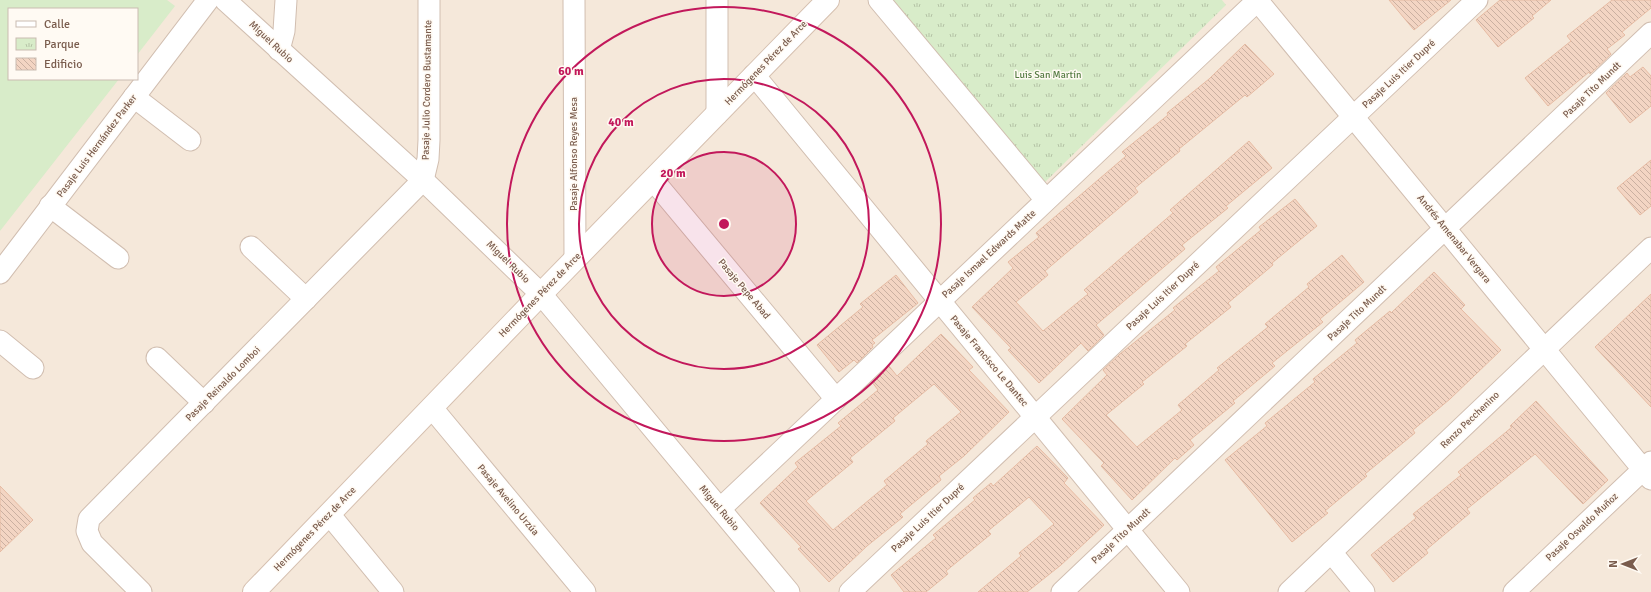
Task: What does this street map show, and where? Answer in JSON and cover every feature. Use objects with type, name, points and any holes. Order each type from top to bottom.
[{"type":"street","name":"Pasaje Luis Hernández Parker","points":[[0,273],[208,0]]},
{"type":"street","name":"Miguel Rubio","points":[[225,0],[423,180],[541,294],[789,592]]},
{"type":"street","points":[[280,50],[284,31],[286,0]]},
{"type":"street","name":"Pasaje Julio Cordero Bustamante","points":[[423,180],[428,159],[429,140],[429,0]]},
{"type":"street","name":"Pasaje Alfonso Reyes Mesa","points":[[574,0],[574,259]]},
{"type":"street","points":[[717,0],[717,114]]},
{"type":"street","name":"Hermógenes Pérez de Arce","points":[[254,592],[574,259],[828,0]]},
{"type":"street","points":[[880,0],[1046,200]]},
{"type":"street","name":"Pasaje Ismael Edwards Matte","points":[[720,509],[1257,0]]},
{"type":"street","name":"Andrés Amenabar Vergara","points":[[1257,0],[1544,349],[1648,470]]},
{"type":"street","name":"Pasaje Luis Itier Dupré","points":[[850,592],[1477,0]]},
{"type":"street","name":"Pasaje Tito Mundt","points":[[1062,592],[1651,33]]},
{"type":"street","name":"Pasaje Francisco Le Dantec","points":[[754,75],[1179,592]]},
{"type":"street","points":[[134,97],[190,140]]},
{"type":"street","name":"Pasaje Reinaldo Lomboi","points":[[141,592],[92,543],[88,537],[87,525],[89,519],[423,180]]},
{"type":"street","name":"Pasaje Pepe Abad","points":[[653,180],[836,399]]},
{"type":"street","points":[[50,206],[118,258]]},
{"type":"street","points":[[251,247],[306,299]]},
{"type":"street","name":"Renzo Pecchenino","points":[[1289,592],[1651,248]]},
{"type":"street","points":[[0,341],[33,368]]},
{"type":"street","points":[[157,358],[204,403]]},
{"type":"street","name":"Pasaje Avelino Urzúa","points":[[432,408],[585,592]]},
{"type":"street","name":"Pasaje Osvaldo Muñoz","points":[[1514,592],[1648,470]]},
{"type":"street","points":[[329,514],[393,592]]},
{"type":"street","points":[[1331,552],[1364,592]]},
{"type":"shaded area","points":[[0,0],[1651,0],[1651,592],[0,592]]},
{"type":"green space","points":[[0,0],[167,0],[175,6],[138,54],[138,8],[8,8],[8,80],[118,80],[0,231]]},
{"type":"green space","name":"Luis San Martín","points":[[888,0],[1222,0],[1226,5],[1043,184]]},
{"type":"building","points":[[1389,0],[1451,0],[1414,30]]},
{"type":"building","points":[[1500,0],[1551,0],[1532,16],[1534,18],[1498,47],[1476,20]]},
{"type":"building","points":[[1612,0],[1651,0],[1651,8],[1622,32],[1625,35],[1607,49],[1611,54],[1590,74],[1589,72],[1548,106],[1525,78],[1571,41],[1567,36]]},
{"type":"building","points":[[1245,44],[1274,74],[1247,97],[1245,95],[1179,149],[1180,151],[1135,188],[1138,192],[1045,271],[1048,275],[1016,302],[1043,331],[1088,294],[1084,290],[1173,213],[1170,210],[1249,141],[1272,168],[1226,206],[1228,208],[1182,245],[1185,249],[1096,325],[1104,335],[1088,351],[1081,343],[1039,383],[1008,350],[1011,348],[972,307],[1013,268],[1008,262],[1039,237],[1036,233],[1126,156],[1122,152],[1168,115],[1167,113],[1209,79]]},
{"type":"building","points":[[1643,67],[1651,76],[1651,106],[1630,123],[1606,93],[1627,73],[1630,77]]},
{"type":"building","points":[[1651,160],[1651,206],[1640,215],[1617,188]]},
{"type":"building","points":[[1295,199],[1317,226],[1272,263],[1273,265],[1228,303],[1231,307],[1185,344],[1187,346],[1142,382],[1144,384],[1106,415],[1137,447],[1182,410],[1178,405],[1219,370],[1217,368],[1268,327],[1265,324],[1309,287],[1307,284],[1342,255],[1364,282],[1320,319],[1323,322],[1272,363],[1275,366],[1233,401],[1235,403],[1190,440],[1194,445],[1177,460],[1175,458],[1132,500],[1101,466],[1104,463],[1062,419],[1107,375],[1103,370],[1120,354],[1175,310],[1173,308],[1219,271],[1216,267],[1261,230],[1259,227]]},
{"type":"building","points":[[1434,272],[1465,305],[1461,309],[1501,350],[1450,399],[1413,430],[1415,433],[1365,474],[1367,476],[1325,511],[1328,513],[1292,542],[1225,460],[1267,426],[1265,423],[1315,382],[1313,379],[1357,343],[1355,340],[1390,311],[1391,313]]},
{"type":"building","points":[[896,275],[918,303],[872,340],[875,343],[872,345],[873,347],[857,363],[854,360],[839,372],[817,345],[863,307],[860,304]]},
{"type":"building","points":[[1651,294],[1651,407],[1595,347]]},
{"type":"building","points":[[941,334],[973,367],[969,370],[1009,412],[964,456],[939,476],[941,480],[900,514],[903,517],[867,546],[829,582],[798,549],[801,547],[760,503],[798,467],[795,463],[841,426],[838,423],[878,390],[872,382],[889,366],[897,376]],"holes":[[[934,384],[961,412],[926,441],[928,444],[884,481],[887,485],[833,530],[806,501],[853,462],[850,458],[895,421],[893,418]]]},
{"type":"building","points":[[1536,401],[1608,480],[1583,504],[1535,454],[1467,509],[1470,513],[1426,550],[1428,553],[1393,582],[1371,555],[1416,518],[1413,514],[1461,475],[1458,472],[1512,427],[1510,426]]},
{"type":"building","points":[[1037,446],[1068,478],[1064,483],[1104,525],[1061,565],[1027,592],[978,592],[1021,556],[1019,553],[1054,524],[1029,497],[988,531],[991,534],[946,571],[948,574],[926,592],[904,592],[891,575],[936,538],[933,535],[975,500],[973,498],[991,483],[993,486]]},
{"type":"building","points":[[0,486],[33,520],[0,552]]}]
